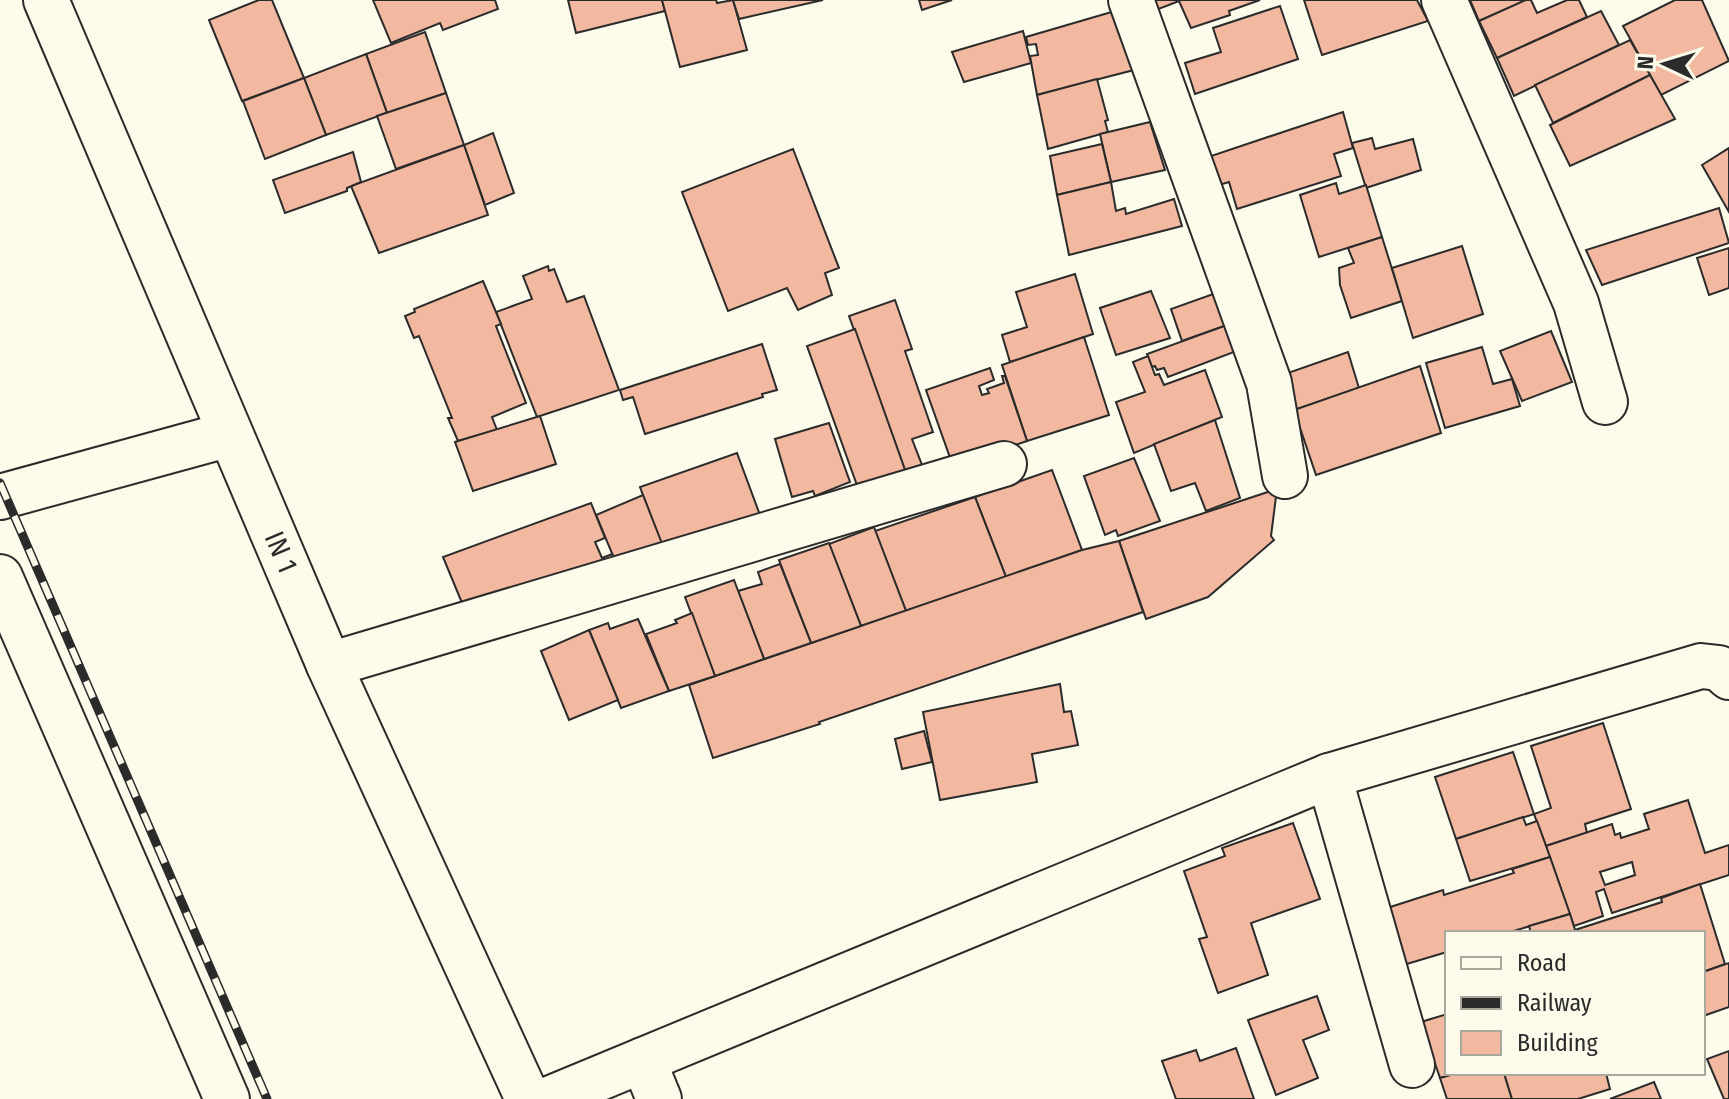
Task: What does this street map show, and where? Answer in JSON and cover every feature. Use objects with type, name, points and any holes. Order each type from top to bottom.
[{"type":"street","name":"IN 1","points":[[46,0],[329,665],[528,1099]]},
{"type":"street","points":[[1131,0],[1269,383],[1285,476]]},
{"type":"street","points":[[1444,0],[1576,303],[1605,402]]},
{"type":"street","points":[[0,497],[230,434]]},
{"type":"street","points":[[329,665],[1004,464]]},
{"type":"street","points":[[0,577],[227,1099]]},
{"type":"street","points":[[549,1099],[651,1079],[1329,776],[1701,666],[1719,668],[1729,677]]},
{"type":"street","points":[[1329,776],[1412,1065]]},
{"type":"building","points":[[259,0],[272,0],[304,78],[242,101],[209,20]]},
{"type":"building","points":[[373,0],[495,0],[498,9],[443,30],[440,23],[391,43]]},
{"type":"building","points":[[568,0],[662,0],[665,11],[576,33]]},
{"type":"building","points":[[662,0],[716,0],[717,3],[733,0],[747,50],[680,67]]},
{"type":"building","points":[[733,0],[823,0],[739,19]]},
{"type":"building","points":[[919,0],[952,0],[922,10]]},
{"type":"building","points":[[1153,0],[1260,0],[1229,11],[1230,15],[1191,28],[1179,1],[1156,10]]},
{"type":"building","points":[[1304,0],[1417,0],[1428,21],[1322,55]]},
{"type":"building","points":[[1470,0],[1522,0],[1522,2],[1479,21]]},
{"type":"building","points":[[1531,0],[1537,13],[1567,0],[1579,0],[1587,17],[1497,58],[1479,21]]},
{"type":"building","points":[[1675,0],[1702,0],[1729,61],[1661,95],[1623,26]]},
{"type":"building","points":[[1280,6],[1298,59],[1195,94],[1185,63],[1221,52],[1213,28]]},
{"type":"building","points":[[1115,11],[1134,70],[1037,95],[1030,56],[1038,55],[1036,44],[1028,45],[1026,37]]},
{"type":"building","points":[[1601,11],[1619,45],[1514,96],[1497,58]]},
{"type":"building","points":[[1023,31],[1031,63],[964,82],[952,52]]},
{"type":"building","points":[[425,32],[446,93],[387,113],[366,54]]},
{"type":"building","points":[[1630,40],[1650,75],[1553,123],[1535,85]]},
{"type":"building","points":[[366,54],[387,113],[326,135],[304,78]]},
{"type":"building","points":[[1650,75],[1675,119],[1570,166],[1550,125]]},
{"type":"building","points":[[304,78],[326,135],[265,159],[243,101]]},
{"type":"building","points":[[1097,79],[1108,120],[1105,121],[1108,132],[1048,149],[1037,95]]},
{"type":"building","points":[[446,93],[464,145],[396,169],[377,116]]},
{"type":"building","points":[[1343,112],[1353,148],[1334,154],[1341,176],[1237,209],[1229,182],[1219,185],[1208,157]]},
{"type":"building","points":[[1150,122],[1165,170],[1111,182],[1100,134]]},
{"type":"building","points":[[493,133],[514,193],[485,205],[464,145]]},
{"type":"building","points":[[1372,138],[1375,149],[1413,139],[1421,170],[1366,188],[1352,143]]},
{"type":"building","points":[[1102,144],[1111,182],[1057,195],[1050,156]]},
{"type":"building","points":[[464,145],[488,215],[379,253],[351,186]]},
{"type":"building","points":[[1729,148],[1729,212],[1702,165]]},
{"type":"building","points":[[793,149],[839,268],[825,273],[832,295],[798,310],[787,288],[728,311],[682,192]]},
{"type":"building","points":[[353,152],[361,182],[347,188],[347,191],[285,213],[273,180]]},
{"type":"building","points":[[1111,182],[1116,211],[1125,208],[1126,214],[1174,199],[1182,226],[1069,255],[1057,195]]},
{"type":"building","points":[[1336,183],[1339,194],[1366,185],[1382,237],[1319,257],[1300,195]]},
{"type":"building","points":[[1719,208],[1729,243],[1602,285],[1586,250]]},
{"type":"building","points":[[1382,237],[1402,301],[1351,318],[1340,285],[1339,268],[1354,263],[1348,248]]},
{"type":"building","points":[[1462,246],[1483,314],[1413,338],[1392,268]]},
{"type":"building","points":[[1729,248],[1729,288],[1709,295],[1697,258]]},
{"type":"building","points":[[548,266],[549,271],[554,269],[567,302],[584,296],[619,390],[537,417],[496,312],[532,299],[523,276]]},
{"type":"building","points":[[1075,274],[1093,334],[1010,362],[1002,335],[1027,327],[1016,292]]},
{"type":"building","points":[[483,281],[501,324],[496,326],[526,403],[492,417],[497,430],[458,441],[419,336],[414,338],[405,316],[415,312],[414,309]]},
{"type":"building","points":[[1151,291],[1170,338],[1116,355],[1100,308]]},
{"type":"building","points":[[1216,293],[1227,325],[1182,341],[1171,309]]},
{"type":"building","points":[[895,300],[912,349],[905,351],[933,432],[912,439],[927,478],[910,484],[849,316]]},
{"type":"building","points":[[1227,325],[1234,352],[1168,377],[1164,368],[1157,370],[1155,366],[1152,367],[1147,354]]},
{"type":"building","points":[[855,329],[910,484],[863,502],[807,346]]},
{"type":"building","points":[[1551,331],[1572,382],[1522,401],[1500,351]]},
{"type":"building","points":[[1084,337],[1109,415],[1027,441],[1002,365]]},
{"type":"building","points":[[762,344],[777,390],[762,394],[763,397],[645,434],[633,397],[623,400],[620,390]]},
{"type":"building","points":[[1482,347],[1493,384],[1512,379],[1520,406],[1445,428],[1426,363]]},
{"type":"building","points":[[1348,352],[1359,388],[1294,410],[1282,375]]},
{"type":"building","points":[[1148,356],[1155,375],[1159,374],[1164,385],[1205,370],[1222,417],[1134,453],[1116,402],[1145,392],[1133,362]]},
{"type":"building","points":[[1420,366],[1441,433],[1316,475],[1294,410]]},
{"type":"building","points":[[990,368],[994,380],[979,386],[982,395],[989,393],[987,389],[1004,383],[1002,376],[1005,376],[1027,441],[953,466],[926,390]]},
{"type":"building","points":[[540,416],[556,464],[473,491],[455,442]]},
{"type":"building","points":[[1215,420],[1240,498],[1206,511],[1195,483],[1171,491],[1154,444]]},
{"type":"building","points":[[829,423],[850,482],[815,496],[813,491],[792,497],[775,439]]},
{"type":"building","points":[[737,453],[767,534],[671,570],[640,487]]},
{"type":"building","points":[[1134,458],[1160,521],[1118,536],[1116,530],[1105,535],[1084,476]]},
{"type":"building","points":[[1052,470],[1082,550],[1006,577],[975,497]]},
{"type":"building","points":[[1277,489],[1271,536],[1274,540],[1208,597],[1146,619],[1119,541]]},
{"type":"building","points":[[643,495],[668,559],[616,563],[596,515]]},
{"type":"building","points":[[975,497],[1006,577],[906,611],[875,531]]},
{"type":"building","points":[[591,503],[605,538],[595,542],[602,558],[612,554],[624,582],[474,632],[443,557]]},
{"type":"building","points":[[874,527],[906,611],[861,626],[829,544]]},
{"type":"building","points":[[1119,541],[1143,612],[713,758],[689,685],[1082,550]]},
{"type":"building","points":[[829,543],[861,626],[811,643],[779,560]]},
{"type":"building","points":[[780,564],[811,643],[764,659],[738,591],[762,584],[758,572]]},
{"type":"building","points":[[734,580],[764,659],[715,676],[685,597]]},
{"type":"building","points":[[692,613],[715,676],[669,691],[646,634],[677,623],[675,620]]},
{"type":"building","points":[[638,619],[669,691],[621,708],[589,630],[608,623],[610,629]]},
{"type":"building","points":[[589,630],[618,700],[569,720],[541,651]]},
{"type":"building","points":[[1060,684],[1064,712],[1071,711],[1078,745],[1032,754],[1037,782],[940,800],[923,712]]},
{"type":"building","points":[[1603,723],[1631,809],[1585,824],[1587,833],[1546,846],[1534,814],[1551,808],[1531,746]]},
{"type":"building","points":[[924,731],[932,762],[902,769],[895,739]]},
{"type":"building","points":[[1513,752],[1534,814],[1456,839],[1435,777]]},
{"type":"building","points":[[1688,800],[1705,853],[1729,845],[1729,875],[1612,913],[1604,889],[1596,892],[1603,916],[1574,926],[1546,846],[1612,824],[1615,835],[1620,833],[1621,838],[1649,829],[1644,814]],"holes":[[[1632,862],[1635,875],[1605,885],[1600,872]]]},
{"type":"building","points":[[1523,817],[1526,825],[1537,821],[1550,857],[1470,881],[1456,839]]},
{"type":"building","points":[[1293,823],[1320,899],[1251,923],[1268,975],[1218,993],[1199,939],[1207,937],[1184,871],[1225,856],[1222,848]]},
{"type":"building","points":[[1550,857],[1570,914],[1514,931],[1445,931],[1445,953],[1400,966],[1381,910],[1443,890],[1444,895],[1514,873],[1512,869]]},
{"type":"building","points":[[1700,884],[1725,964],[1705,971],[1705,931],[1575,931],[1662,902],[1661,898]]},
{"type":"building","points":[[1570,914],[1575,931],[1530,931],[1529,926]]},
{"type":"building","points":[[1729,963],[1729,1007],[1705,1015],[1705,971]]},
{"type":"building","points":[[1317,996],[1329,1030],[1303,1040],[1318,1078],[1276,1095],[1248,1020]]},
{"type":"building","points":[[1445,1015],[1445,1075],[1451,1075],[1440,1078],[1421,1022]]},
{"type":"building","points":[[1236,1048],[1254,1099],[1176,1099],[1162,1061],[1196,1050],[1200,1061]]},
{"type":"building","points":[[1729,1051],[1729,1099],[1724,1099],[1707,1059]]},
{"type":"building","points":[[1451,1075],[1505,1075],[1512,1099],[1447,1099],[1440,1078]]},
{"type":"building","points":[[1505,1075],[1606,1075],[1610,1089],[1578,1099],[1512,1099]]},
{"type":"building","points":[[1654,1082],[1661,1099],[1610,1099]]},
{"type":"railway","points":[[0,483],[267,1099]]}]
